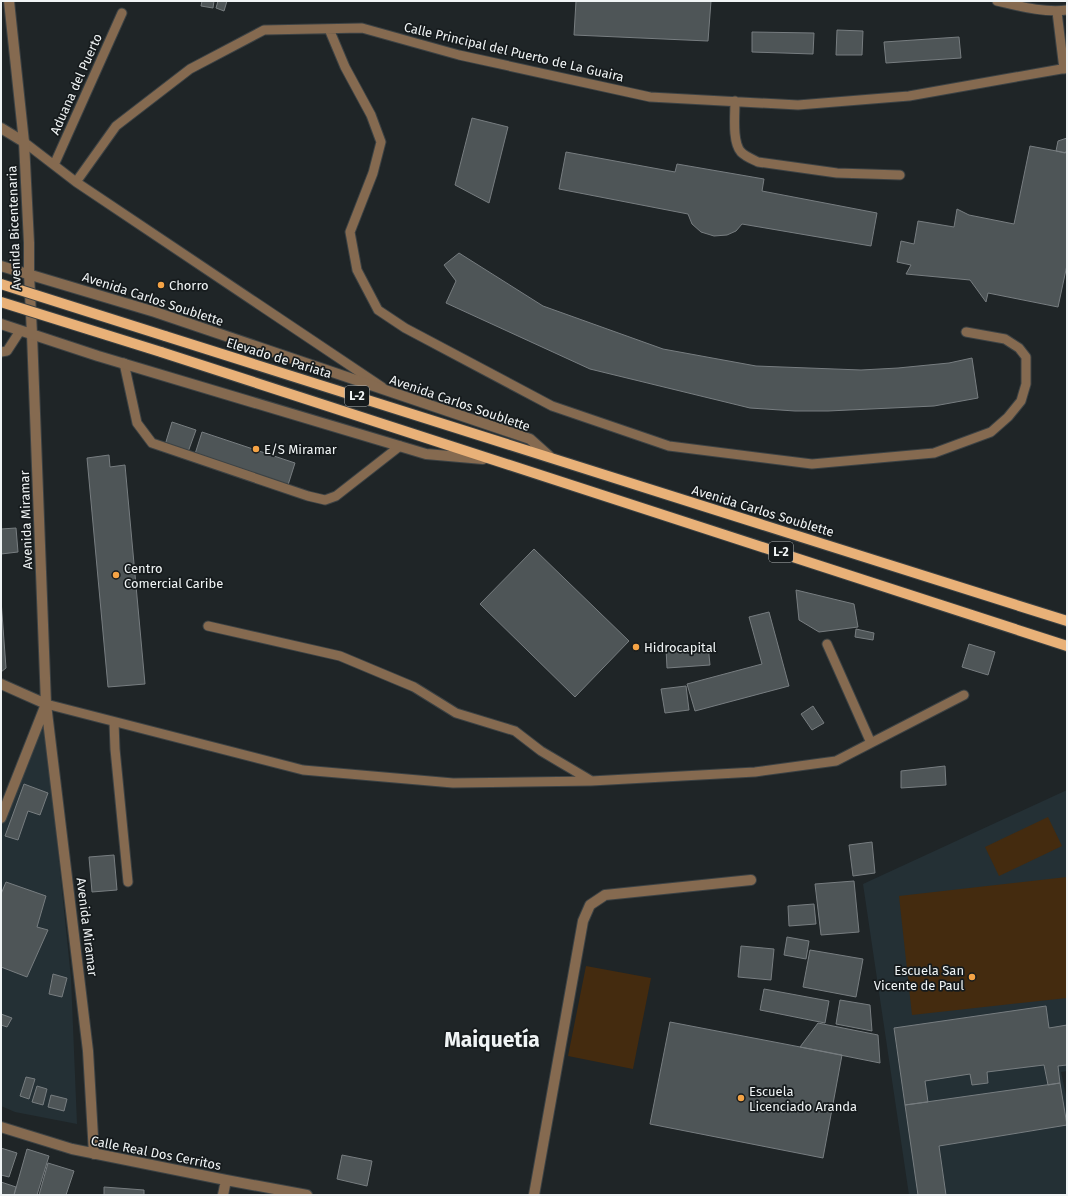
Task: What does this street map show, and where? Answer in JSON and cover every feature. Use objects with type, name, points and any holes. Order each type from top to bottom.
[{"type":"main road","name":"Elevado de Pariata","points":[[1,284],[548,456]]},
{"type":"main road","name":"L-2","points":[[1,302],[494,459],[1067,646]]},
{"type":"main road","name":"Avenida Carlos Soublette","points":[[548,456],[1067,621]]},
{"type":"street","name":"Avenida Bicentenaria","points":[[9,1],[24,142],[32,334]]},
{"type":"street","points":[[1,128],[24,142]]},
{"type":"street","name":"Avenida Carlos Soublette","points":[[1,266],[155,312],[530,439],[548,456]]},
{"type":"street","name":"L-2","points":[[1,324],[124,363],[426,454],[494,459]]},
{"type":"street","name":"Avenida Miramar","points":[[32,334],[46,704],[88,1051],[94,1154]]},
{"type":"street","points":[[1,684],[46,704]]},
{"type":"street","name":"Avenida Miramar","points":[[1,818],[46,704]]},
{"type":"street","points":[[534,1195],[583,921],[590,905],[605,894],[751,880]]},
{"type":"street","name":"Calle Real Dos Cerritos","points":[[1,1127],[72,1149],[94,1154],[307,1195]]},
{"type":"street","points":[[223,1195],[226,1180]]},
{"type":"lane","points":[[996,1],[1057,12],[1067,10]]},
{"type":"lane","points":[[1057,12],[1066,68]]},
{"type":"lane","name":"Aduana del Puerto","points":[[54,165],[122,13]]},
{"type":"lane","points":[[329,28],[345,67],[371,114],[381,142],[374,173],[350,232],[357,270],[378,310],[405,328],[552,406],[669,446],[812,464],[934,453],[990,432],[1008,417],[1021,401],[1026,384],[1026,357],[1019,348],[1005,339],[966,332]]},
{"type":"lane","name":"Calle Principal del Puerto de La Guaira","points":[[76,182],[116,126],[190,69],[264,30],[362,28],[459,55],[650,97],[798,105],[909,96],[1066,68]]},
{"type":"lane","points":[[735,101],[736,143],[741,152],[749,158],[758,162],[837,173],[900,175]]},
{"type":"lane","points":[[24,142],[76,182],[390,392]]},
{"type":"lane","points":[[1,352],[7,350],[20,330]]},
{"type":"lane","points":[[124,363],[138,423],[152,443],[308,496],[325,500],[336,496],[400,446]]},
{"type":"lane","points":[[208,626],[340,656],[414,687],[456,713],[515,731],[541,752],[591,781]]},
{"type":"lane","points":[[827,644],[871,743]]},
{"type":"lane","points":[[46,704],[303,770],[453,783],[591,781],[755,772],[836,761],[964,695]]},
{"type":"lane","points":[[114,722],[114,749],[128,882]]},
{"type":"shaded area","points":[[44,716],[71,978],[77,1124],[15,1112],[1,1106],[1,825]]},
{"type":"shaded area","name":"Escuela San Vicente de Paul","points":[[1067,790],[1067,1071],[1061,1072],[1067,1100],[1067,1195],[909,1195],[863,884]]},
{"type":"shaded area","points":[[1048,817],[1062,846],[999,876],[985,847]]},
{"type":"shaded area","points":[[1067,877],[1067,998],[912,1015],[899,896]]},
{"type":"shaded area","points":[[586,966],[651,978],[633,1069],[568,1056]]},
{"type":"building","points":[[202,1],[214,1],[213,8],[201,6]]},
{"type":"building","points":[[218,1],[227,1],[224,11],[216,8]]},
{"type":"building","points":[[576,1],[711,1],[708,41],[574,35]]},
{"type":"building","points":[[837,30],[863,31],[862,55],[836,55]]},
{"type":"building","points":[[752,32],[814,33],[813,54],[752,52]]},
{"type":"building","points":[[959,37],[961,58],[886,63],[884,42]]},
{"type":"building","points":[[472,118],[508,127],[489,203],[455,185]]},
{"type":"building","points":[[1067,138],[1067,150],[1065,153],[1056,151],[1058,141]]},
{"type":"building","points":[[1030,146],[1067,153],[1067,265],[1058,307],[988,293],[986,302],[970,280],[906,274],[911,265],[897,262],[901,241],[914,244],[918,221],[954,227],[957,209],[969,215],[1014,224]]},
{"type":"building","points":[[566,152],[675,172],[677,164],[764,179],[762,191],[877,213],[871,246],[742,224],[736,231],[727,235],[714,236],[701,232],[692,224],[688,214],[559,189]]},
{"type":"building","points":[[459,253],[543,306],[663,349],[756,366],[861,370],[949,363],[972,358],[978,398],[934,406],[828,411],[795,411],[750,408],[590,369],[446,303],[456,281],[444,265]]},
{"type":"building","points":[[172,422],[196,430],[188,452],[165,445]]},
{"type":"building","points":[[202,432],[295,463],[288,485],[195,454]]},
{"type":"building","name":"Centro Comercial Caribe","points":[[109,455],[110,467],[125,465],[145,684],[108,687],[87,458]]},
{"type":"building","points":[[16,528],[18,552],[1,554],[1,529]]},
{"type":"building","points":[[534,549],[629,641],[575,697],[480,604]]},
{"type":"building","points":[[796,590],[854,604],[858,627],[819,632],[799,620]]},
{"type":"building","points":[[1,600],[6,668],[1,672]]},
{"type":"building","points":[[769,612],[789,686],[695,711],[687,684],[762,664],[749,617]]},
{"type":"building","points":[[856,629],[874,633],[873,640],[855,637]]},
{"type":"building","points":[[969,644],[995,652],[988,675],[962,667]]},
{"type":"building","points":[[708,645],[710,665],[667,668],[666,648]]},
{"type":"building","points":[[686,686],[689,710],[665,713],[661,689]]},
{"type":"building","points":[[813,706],[824,723],[812,730],[801,714]]},
{"type":"building","points":[[945,766],[946,785],[901,788],[901,771]]},
{"type":"building","points":[[24,784],[48,793],[40,815],[28,811],[18,840],[5,836]]},
{"type":"building","points":[[872,842],[875,873],[853,876],[849,845]]},
{"type":"building","points":[[114,855],[117,890],[92,892],[89,857]]},
{"type":"building","points":[[854,881],[859,932],[821,935],[815,884]]},
{"type":"building","points":[[6,882],[46,896],[37,927],[48,930],[27,977],[1,967],[1,894]]},
{"type":"building","points":[[814,904],[816,924],[789,926],[788,906]]},
{"type":"building","points":[[787,937],[809,941],[806,959],[784,955]]},
{"type":"building","points":[[741,946],[774,949],[771,980],[738,977]]},
{"type":"building","points":[[810,950],[863,959],[856,997],[803,987]]},
{"type":"building","points":[[53,974],[67,978],[62,997],[49,994]]},
{"type":"building","points":[[764,989],[829,1001],[825,1023],[760,1010]]},
{"type":"building","points":[[840,1000],[870,1005],[872,1031],[836,1024]]},
{"type":"building","points":[[1046,1006],[1049,1028],[1067,1025],[1067,1065],[1058,1066],[1060,1083],[1048,1085],[1044,1065],[987,1072],[988,1083],[972,1085],[970,1074],[925,1081],[928,1102],[905,1105],[894,1028]]},
{"type":"building","points":[[1,1014],[12,1018],[7,1027],[1,1025]]},
{"type":"building","points":[[670,1022],[842,1055],[823,1158],[650,1124]]},
{"type":"building","points":[[818,1023],[878,1035],[880,1063],[800,1047]]},
{"type":"building","points":[[26,1077],[35,1079],[29,1099],[20,1096]]},
{"type":"building","points":[[1060,1083],[1067,1125],[939,1146],[946,1195],[918,1195],[905,1105]]},
{"type":"building","points":[[37,1086],[47,1089],[43,1105],[32,1102]]},
{"type":"building","points":[[51,1095],[67,1099],[64,1111],[48,1107]]},
{"type":"building","points":[[1,1148],[17,1153],[9,1177],[1,1175]]},
{"type":"building","points":[[27,1149],[49,1156],[37,1195],[14,1195]]},
{"type":"building","points":[[342,1155],[372,1161],[367,1186],[337,1179]]},
{"type":"building","points":[[48,1163],[74,1171],[66,1195],[39,1195]]},
{"type":"building","points":[[1,1182],[16,1187],[14,1195],[1,1195]]},
{"type":"building","points":[[104,1187],[144,1190],[144,1195],[104,1195]]},
{"type":"place","name":"Chorro","points":[[161,285]]},
{"type":"place","name":"E/S Miramar","points":[[256,449]]},
{"type":"place","name":"Centro Comercial Caribe","points":[[116,575]]},
{"type":"place","name":"Hidrocapital","points":[[636,647]]},
{"type":"place","name":"Escuela San Vicente de Paul","points":[[972,977]]},
{"type":"place","name":"Escuela Licenciado Aranda","points":[[741,1098]]},
{"type":"district","name":"Maiquetía","points":[[492,1040]]}]
